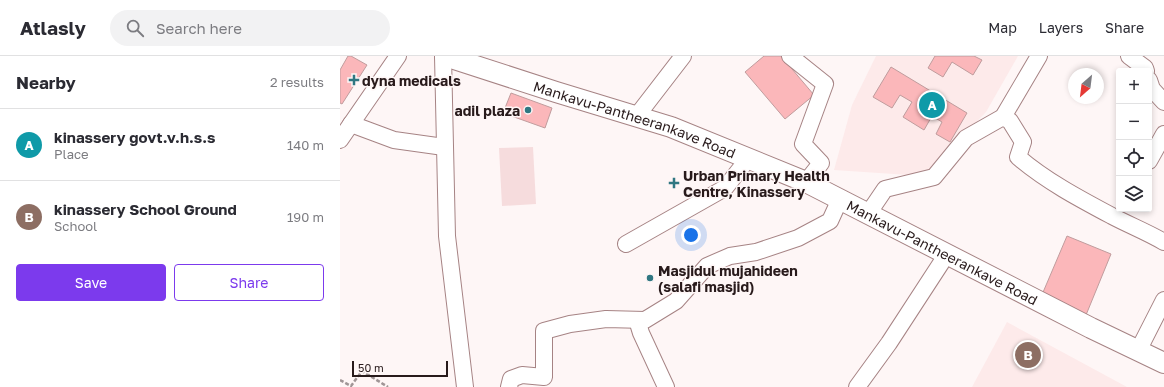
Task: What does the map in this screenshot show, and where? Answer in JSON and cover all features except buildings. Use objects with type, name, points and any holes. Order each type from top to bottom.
[{"type":"main road","name":"Mankavu-Pantheerankave Road","points":[[446,56],[488,63],[636,117],[672,127],[806,182],[1091,328],[1164,363]]},
{"type":"street","points":[[340,140],[398,56]]},
{"type":"street","points":[[446,56],[444,147],[447,236],[465,387]]},
{"type":"street","points":[[636,117],[683,56]]},
{"type":"street","points":[[790,56],[825,84],[803,144],[821,163],[806,182]]},
{"type":"street","points":[[868,214],[884,189],[934,177],[966,138],[1003,117],[1039,56]]},
{"type":"street","points":[[1129,56],[1145,68]]},
{"type":"street","points":[[1152,89],[1164,102]]},
{"type":"street","points":[[1003,117],[1010,121],[1022,142],[1018,157],[1026,164],[1067,191],[1121,214],[1164,242]]},
{"type":"street","points":[[352,124],[394,140],[444,147]]},
{"type":"street","points":[[1152,156],[1164,134]]},
{"type":"street","points":[[626,244],[725,188],[748,159]]},
{"type":"street","points":[[509,387],[510,379],[522,375],[544,377],[544,331],[570,324],[606,319],[645,320],[676,301],[707,266],[730,256],[756,252],[798,238],[830,221],[840,200]]},
{"type":"street","points":[[857,387],[889,343],[946,254]]},
{"type":"street","points":[[1138,351],[1164,300]]},
{"type":"street","points":[[637,320],[641,334],[666,387]]},
{"type":"path","points":[[340,380],[351,386],[362,371],[388,387]]},
{"type":"shaded area","points":[[876,56],[1018,56],[986,112],[924,176],[834,170],[852,105]]},
{"type":"shaded area","points":[[533,147],[536,204],[502,206],[499,148]]},
{"type":"shaded area","points":[[1007,322],[1127,387],[972,387]]},
{"type":"place","name":"dyna medicals","points":[[354,80]]},
{"type":"place","name":"kinassery govt.v.h.s.s","points":[[932,105]]},
{"type":"place","name":"adil plaza","points":[[528,110]]},
{"type":"place","name":"Urban Primary Health Centre, Kinassery","points":[[674,183]]},
{"type":"place","name":"Masjidul mujahideen (salafi masjid)","points":[[650,278]]},
{"type":"place","name":"kinassery School Ground","points":[[1028,355]]}]
